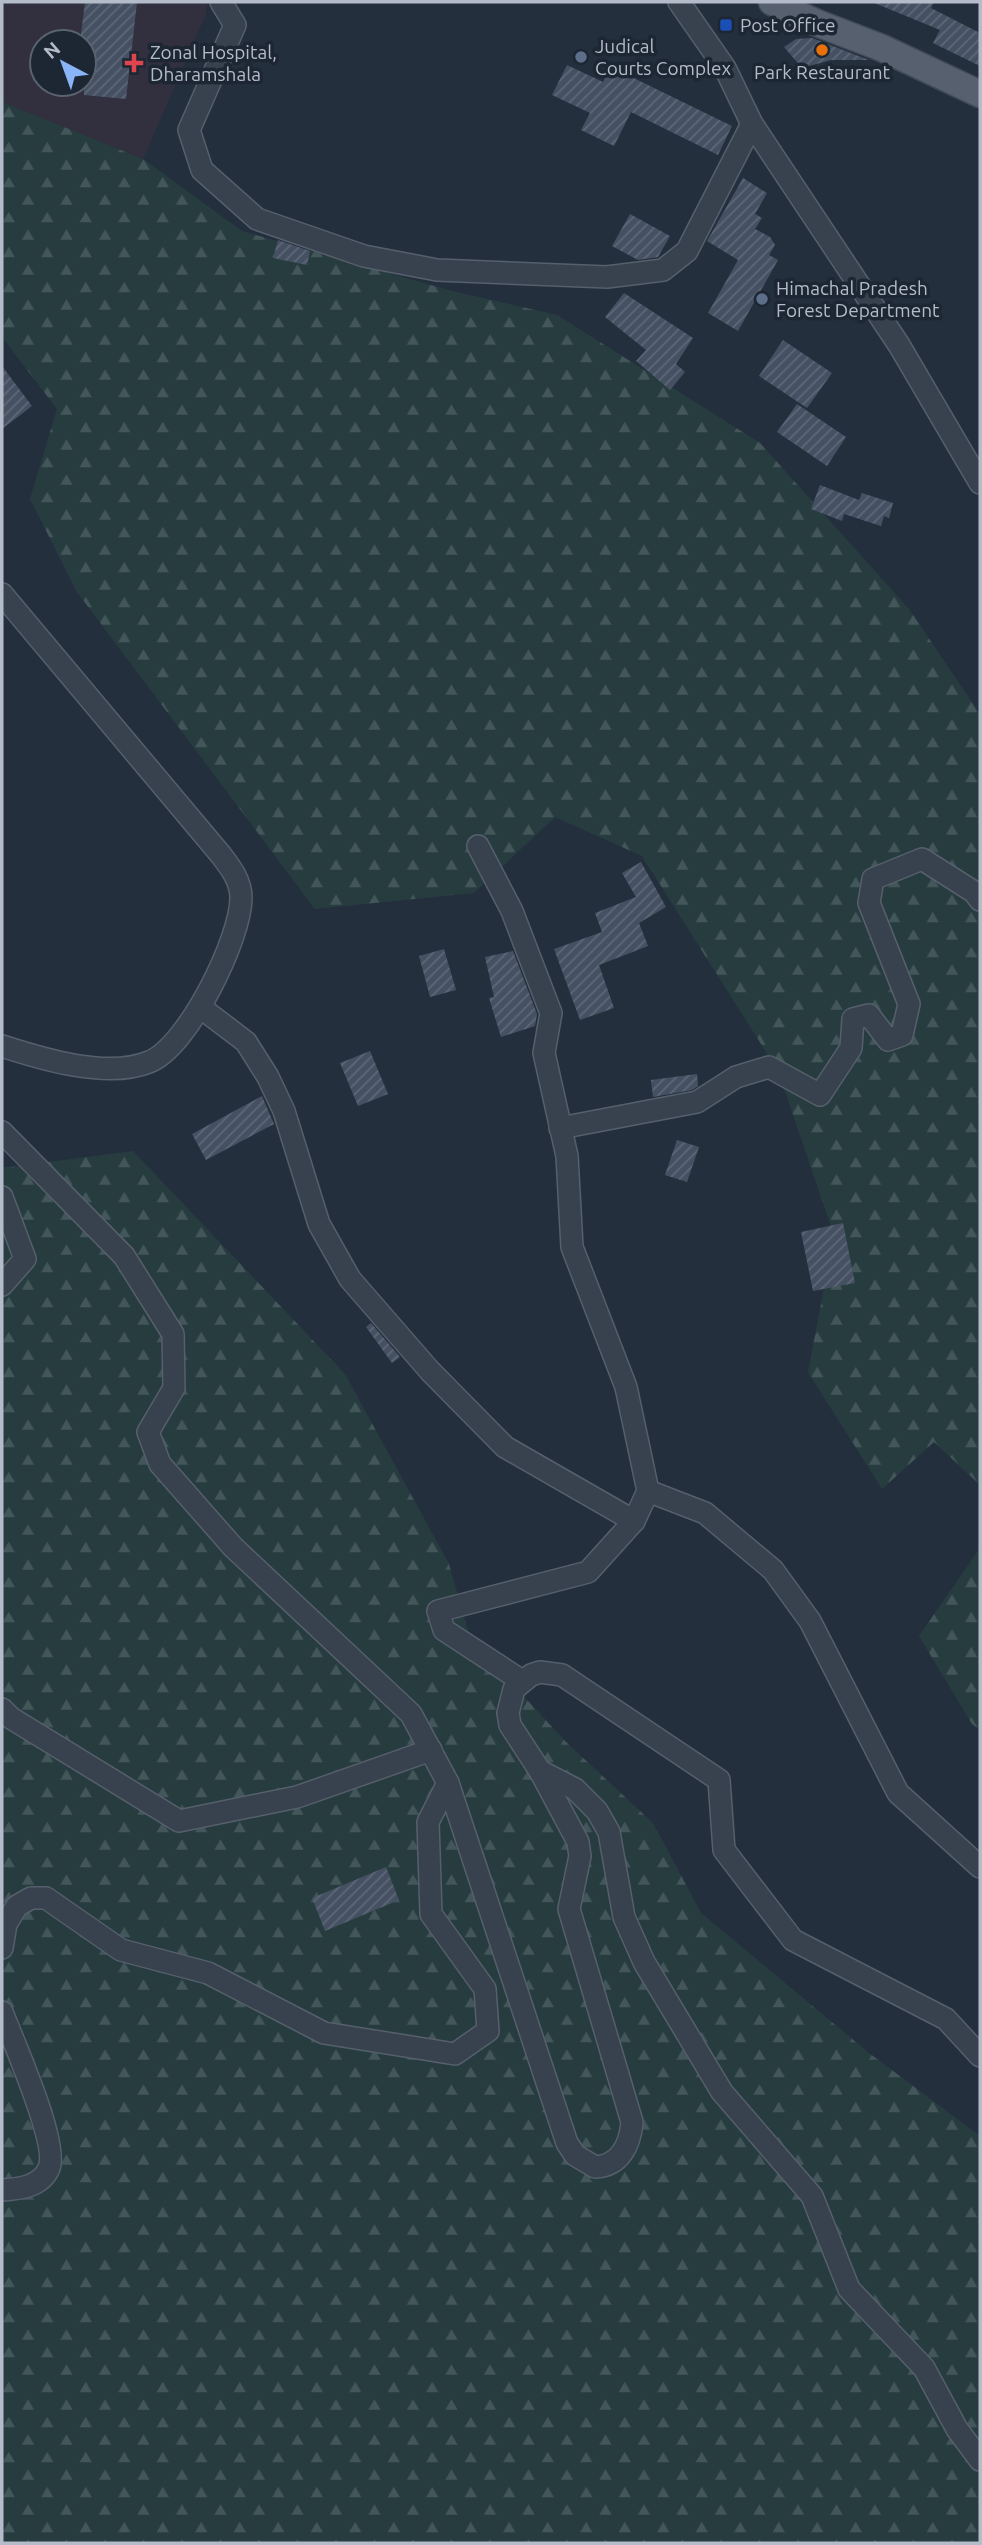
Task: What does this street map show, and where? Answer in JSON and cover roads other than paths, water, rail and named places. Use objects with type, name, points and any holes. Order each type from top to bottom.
[{"type":"main road","points":[[772,2],[882,48],[980,94]]},
{"type":"street","points":[[222,2],[235,25],[189,130],[202,170],[257,219],[364,256],[437,271],[607,277],[663,270],[687,251],[752,124]]},
{"type":"street","points":[[679,2],[725,68],[752,124],[899,345],[977,472]]},
{"type":"street","points":[[2,594],[235,876],[241,896],[237,921],[200,1007],[173,1046],[159,1057],[140,1065],[81,1066],[44,1060],[2,1046]]},
{"type":"street","points":[[478,846],[512,911],[551,1013],[544,1053],[566,1156],[572,1247],[626,1387],[648,1491],[634,1521],[588,1572],[438,1611],[444,1630],[522,1681]]},
{"type":"street","points":[[560,1128],[697,1102],[736,1077],[769,1067],[820,1095],[851,1048],[853,1019],[869,1015],[888,1040],[902,1035],[909,1004],[869,903],[873,879],[922,859],[974,892],[980,900]]},
{"type":"street","points":[[200,1007],[246,1042],[268,1077],[284,1111],[319,1224],[350,1279],[430,1371],[505,1447],[634,1521]]},
{"type":"street","points":[[2,1132],[124,1256],[173,1334],[174,1388],[148,1432],[160,1464],[233,1548],[411,1714],[448,1783],[567,2143],[575,2155],[587,2164],[604,2166],[614,2162],[628,2145],[631,2111],[569,1909],[580,1856],[578,1842],[540,1771],[510,1725],[510,1700],[522,1681],[540,1672],[562,1675],[719,1780],[724,1850],[793,1940],[946,2019],[980,2056]]},
{"type":"street","points":[[2,1197],[25,1259],[2,1285]]},
{"type":"street","points":[[648,1491],[705,1513],[773,1570],[810,1621],[898,1793],[980,1867]]},
{"type":"street","points":[[2,1709],[11,1718],[179,1821],[298,1797],[431,1750]]},
{"type":"street","points":[[540,1771],[575,1790],[597,1811],[609,1832],[624,1917],[644,1962],[722,2092],[812,2196],[849,2289],[924,2368],[957,2429],[980,2460]]},
{"type":"street","points":[[2,1948],[6,1924],[17,1906],[31,1898],[46,1898],[121,1950],[208,1973],[324,2034],[455,2054],[488,2031],[485,1989],[431,1914],[428,1822],[448,1783]]},
{"type":"street","points":[[2,2012],[38,2108],[51,2155],[48,2169],[40,2180],[22,2188],[2,2190]]},
{"type":"place","name":"Post Office","points":[[726,25]]},
{"type":"place","name":"Park Restaurant","points":[[822,50]]},
{"type":"place","name":"Judical Courts Complex","points":[[581,57]]},
{"type":"place","name":"Zonal Hospital, Dharamshala","points":[[134,63]]},
{"type":"place","name":"Himachal Pradesh Forest Department","points":[[762,299]]}]
